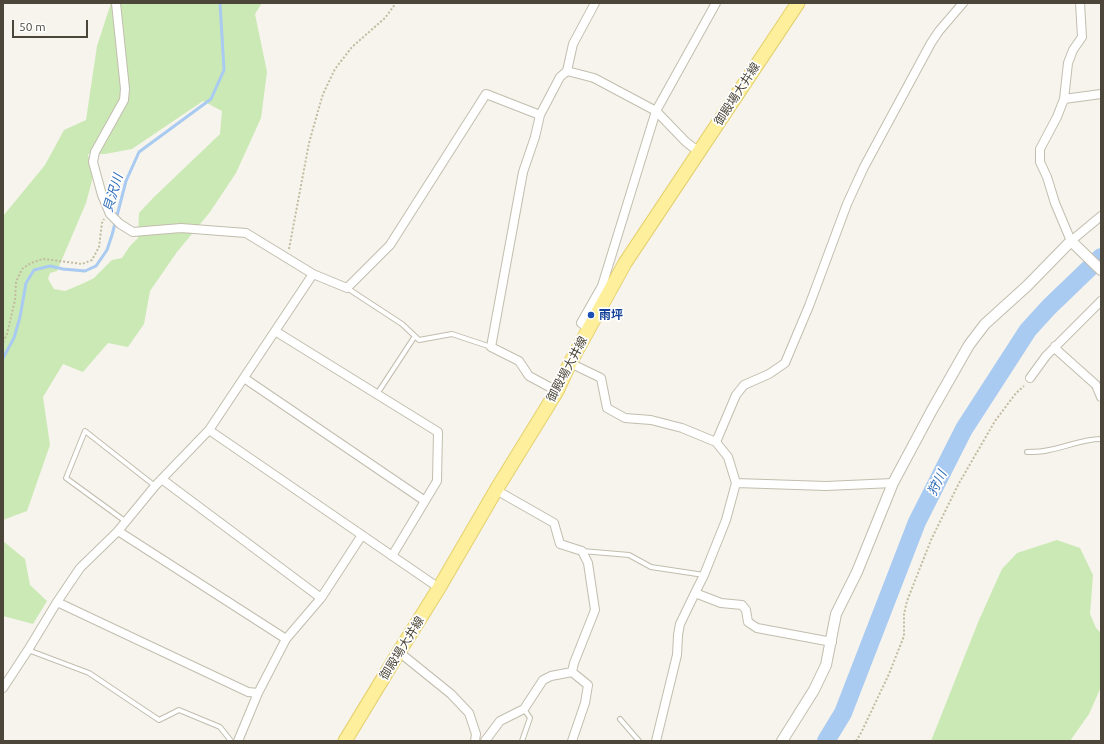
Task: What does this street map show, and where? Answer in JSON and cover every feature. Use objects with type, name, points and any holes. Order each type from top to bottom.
[{"type":"main road","name":"御殿場大井線","points":[[345,741],[557,391],[570,363],[626,263],[798,3]]},
{"type":"street","points":[[116,3],[125,89],[124,100],[95,152],[94,162],[102,195],[109,212],[120,224],[133,232],[181,228],[246,233],[314,274],[347,288],[390,245],[486,94],[540,115]]},
{"type":"street","points":[[557,391],[529,376],[520,361],[491,347],[523,172],[535,137],[540,115],[560,77],[567,71],[573,44],[595,3]]},
{"type":"street","points":[[589,329],[582,323],[602,286],[656,111],[716,3]]},
{"type":"street","points":[[716,442],[736,395],[744,385],[769,374],[785,363],[809,306],[847,204],[864,167],[931,43],[939,31],[963,3]]},
{"type":"street","points":[[1080,3],[1082,37],[1073,50],[1068,63],[1064,99],[1057,117],[1040,149],[1040,162],[1047,177],[1055,203],[1071,240],[1101,270]]},
{"type":"street","points":[[567,71],[594,78],[656,111],[686,142],[699,152]]},
{"type":"street","points":[[1064,99],[1101,94]]},
{"type":"street","points":[[782,741],[814,690],[826,665],[832,642],[836,614],[857,572],[893,483],[969,345],[985,324],[1027,286],[1071,240],[1101,216]]},
{"type":"street","points":[[3,688],[80,568],[118,531],[155,486],[209,430],[314,274]]},
{"type":"street","points":[[1030,378],[1055,346],[1101,301]]},
{"type":"street","points":[[275,332],[438,432],[437,481],[392,556]]},
{"type":"street","points":[[1055,346],[1058,351],[1096,385],[1101,397]]},
{"type":"street","points":[[570,363],[601,378],[607,408],[625,418],[651,420],[682,428],[716,442],[728,457],[736,483],[726,520],[704,575],[680,624],[677,655],[656,741]]},
{"type":"street","points":[[244,378],[425,501]]},
{"type":"street","points":[[209,430],[439,588]]},
{"type":"street","points":[[162,480],[322,598]]},
{"type":"street","points":[[736,483],[826,486],[893,483]]},
{"type":"street","points":[[496,490],[554,523],[560,544],[582,552],[588,563],[595,610],[574,662],[572,672]]},
{"type":"street","points":[[118,531],[286,639]]},
{"type":"street","points":[[238,741],[258,693],[286,639],[322,598],[362,535]]},
{"type":"street","points":[[695,593],[721,603],[742,605],[746,610],[748,622],[756,628],[832,642]]},
{"type":"street","points":[[57,602],[248,692],[258,693]]},
{"type":"street","points":[[399,652],[451,694],[469,713],[476,734],[475,741]]},
{"type":"street","points":[[485,741],[500,721],[524,709],[543,680],[552,676],[572,672]]},
{"type":"street","points":[[572,672],[588,685],[586,703],[572,741]]},
{"type":"lane","points":[[347,288],[402,324],[419,340],[452,334],[491,347]]},
{"type":"lane","points":[[377,394],[415,336]]},
{"type":"lane","points":[[126,522],[66,478],[85,430],[155,486]]},
{"type":"lane","points":[[1027,452],[1049,450],[1075,442],[1101,439]]},
{"type":"lane","points":[[582,552],[629,555],[651,567],[704,575]]},
{"type":"lane","points":[[28,650],[89,673],[159,720],[179,710],[220,727],[231,741]]},
{"type":"lane","points":[[522,741],[530,718],[524,709]]},
{"type":"lane","points":[[620,719],[638,741]]},
{"type":"path","points":[[287,258],[310,143],[324,94],[335,69],[352,47],[385,18],[396,3]]},
{"type":"path","points":[[3,342],[7,334],[15,300],[16,282],[22,269],[31,263],[43,259],[82,264],[92,260],[99,247],[102,223],[109,212]]},
{"type":"path","points":[[856,741],[889,674],[904,636],[904,614],[907,601],[931,540],[958,485],[995,421],[1016,393],[1024,386]]},
{"type":"green space","points":[[111,3],[262,3],[255,14],[267,72],[261,118],[236,173],[210,212],[177,252],[150,291],[144,324],[128,347],[108,343],[83,372],[63,364],[43,397],[50,445],[27,511],[3,520],[3,216],[45,165],[64,130],[86,120],[97,46]],"holes":[[[203,101],[222,111],[220,134],[139,213],[138,238],[130,246],[122,258],[112,260],[94,278],[84,283],[65,291],[54,289],[48,279],[50,273],[57,271],[86,203],[93,177],[88,154],[105,154],[132,149]]]},
{"type":"green space","points":[[1057,540],[1080,548],[1093,575],[1090,614],[1096,628],[1101,633],[1101,687],[1089,714],[1070,741],[931,741],[979,620],[1002,569],[1017,553]]},
{"type":"green space","points":[[3,541],[25,559],[30,585],[47,601],[33,624],[3,616]]},
{"type":"waterway","name":"貝沢川","points":[[3,358],[14,338],[20,317],[26,283],[34,270],[50,266],[85,271],[96,266],[107,250],[126,181],[139,152],[211,99],[224,70],[220,3]]},
{"type":"waterway","name":"狩川","points":[[826,741],[843,713],[917,522],[964,429],[1028,330],[1049,307],[1101,257]]},
{"type":"place","name":"雨坪","points":[[591,315]]}]
